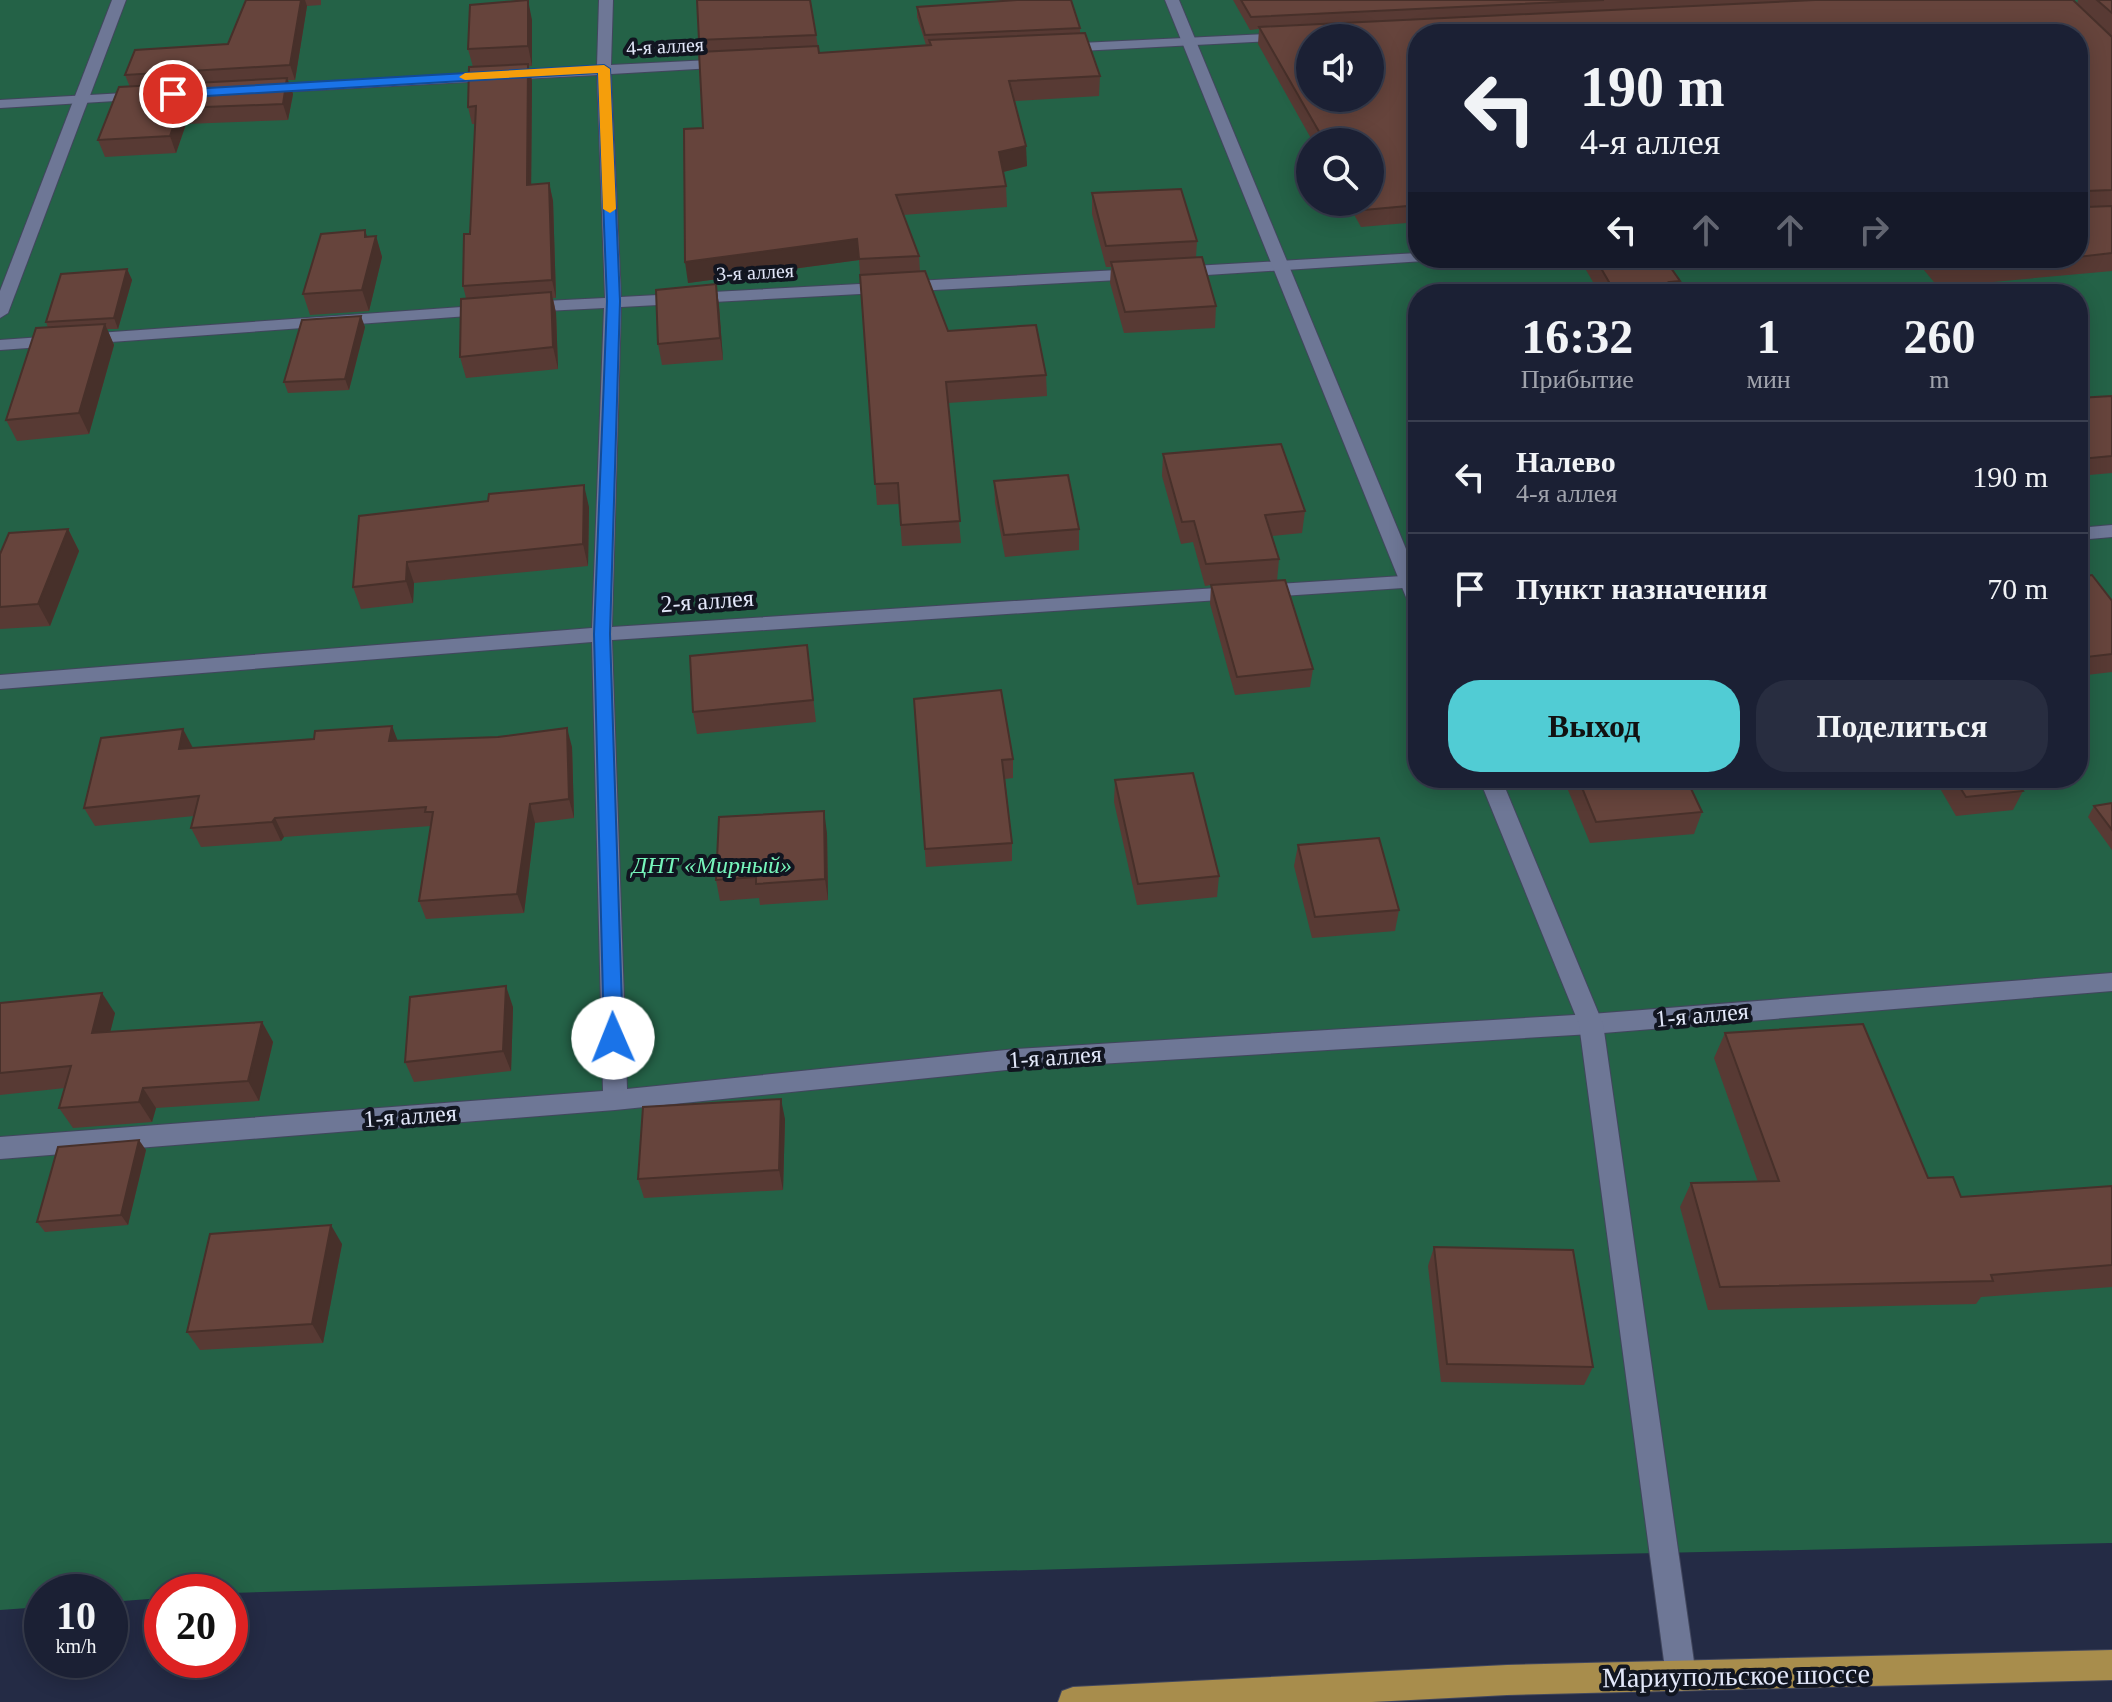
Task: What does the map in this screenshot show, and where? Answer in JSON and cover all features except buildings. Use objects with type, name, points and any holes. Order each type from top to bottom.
[{"type":"main road","name":"Мариупольское шоссе","points":[[1073,1702],[1507,1680],[2112,1665]]},
{"type":"street","points":[[0,313],[119,0]]},
{"type":"street","points":[[606,0],[604,69],[613,301],[602,634],[615,1100]]},
{"type":"street","points":[[1172,0],[1408,568]]},
{"type":"street","points":[[1046,48],[1296,36]]},
{"type":"street","name":"4-я аллея","points":[[239,90],[746,62]]},
{"type":"street","points":[[0,104],[160,95]]},
{"type":"street","name":"3-я аллея","points":[[0,345],[613,301],[1408,259]]},
{"type":"street","points":[[2088,533],[2112,531]]},
{"type":"street","name":"2-я аллея","points":[[0,682],[602,634],[1408,582]]},
{"type":"street","points":[[1494,788],[1591,1024],[1681,1676]]},
{"type":"street","name":"1-я аллея","points":[[0,1148],[615,1100],[1016,1059],[1591,1024],[2112,982]]},
{"type":"green space","name":"ДНТ «Мирный»","points":[[0,0],[2112,0],[2112,1543],[1481,1557],[248,1592],[248,1574],[144,1574],[144,1599],[128,1601],[128,1574],[24,1574],[24,1608],[0,1610]]},
{"type":"slow traffic","points":[[465,77],[604,69],[610,209]]},
{"type":"route","points":[[173,94],[604,69],[613,301],[602,634],[613,1038]]}]
